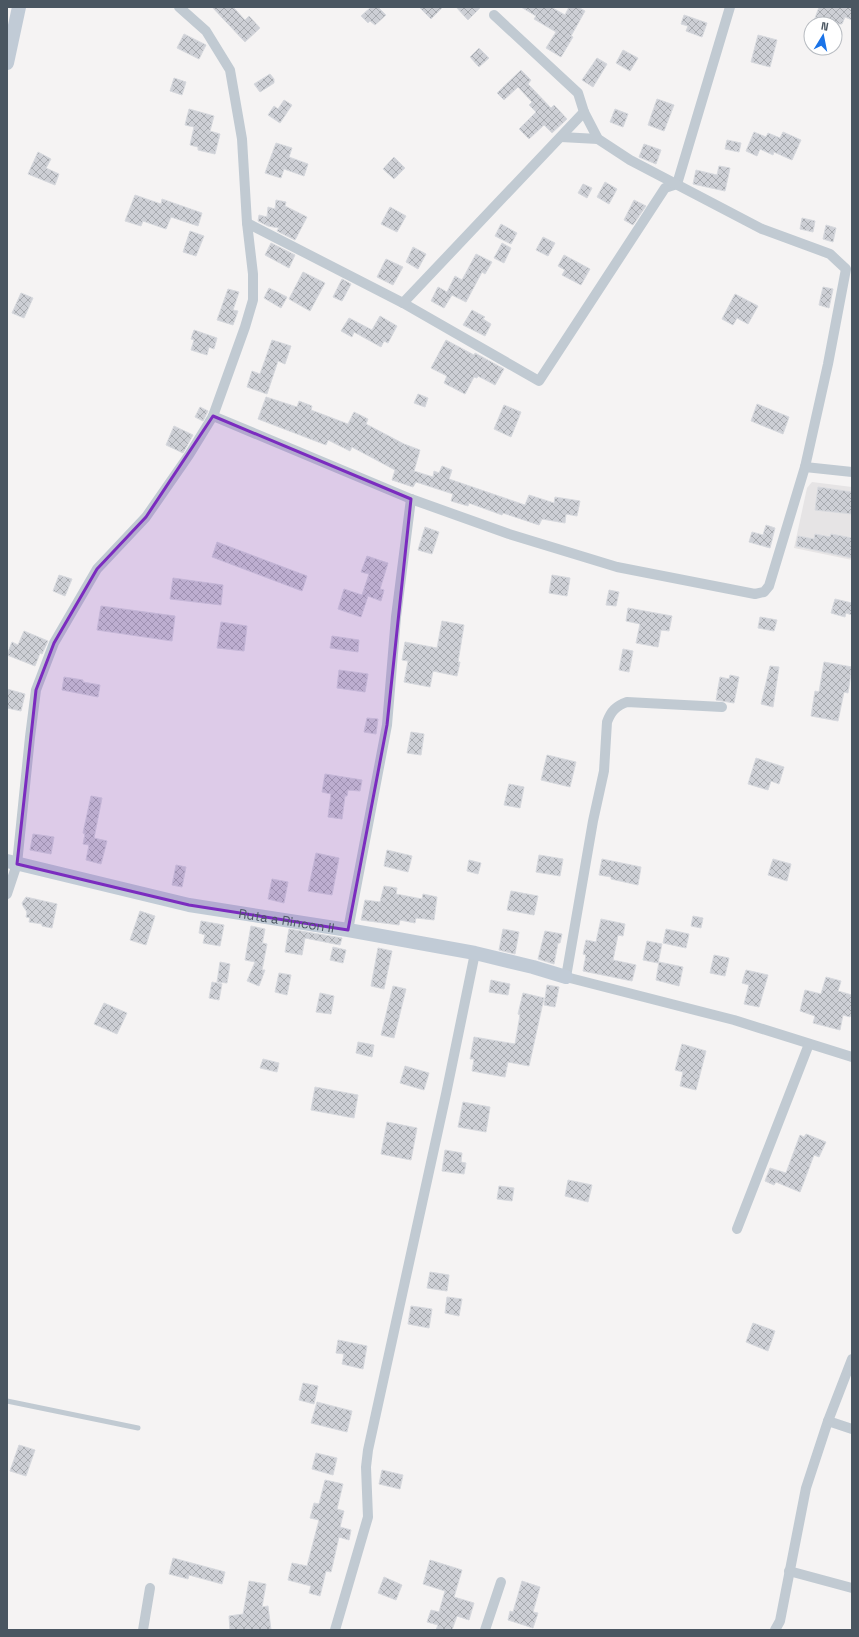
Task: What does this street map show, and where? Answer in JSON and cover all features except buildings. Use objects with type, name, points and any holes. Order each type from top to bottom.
[{"type":"street","points":[[7,63],[19,7]]},
{"type":"street","points":[[7,894],[36,690],[54,642],[97,569],[146,517],[213,416],[245,327],[253,300],[253,274],[247,223],[242,139],[230,70],[206,31],[179,7]]},
{"type":"street","points":[[677,184],[730,7]]},
{"type":"street","points":[[213,416],[411,499],[510,534],[617,567],[755,594],[764,592],[769,586],[805,467],[828,364],[846,270],[830,254],[762,229],[630,160],[598,139],[584,112],[578,93],[494,15]]},
{"type":"street","points":[[403,303],[584,112]]},
{"type":"street","points":[[561,137],[598,139]]},
{"type":"street","points":[[247,223],[403,303],[539,381],[665,188],[677,184]]},
{"type":"street","points":[[805,467],[852,472]]},
{"type":"street","points":[[348,930],[387,725],[396,616],[411,499]]},
{"type":"street","points":[[722,707],[627,702],[617,706],[609,716],[607,722],[604,772],[593,821],[566,977],[734,1020],[809,1044],[851,1054]]},
{"type":"street","name":"Ruta a Rincon II","points":[[12,863],[189,905],[348,930],[475,953],[533,966],[566,977]]},
{"type":"street","points":[[335,1630],[368,1517],[366,1467],[368,1450],[446,1094],[475,953]]},
{"type":"street","points":[[737,1229],[809,1044]]},
{"type":"street","points":[[775,1630],[780,1621],[806,1488],[828,1422],[852,1358]]},
{"type":"street","points":[[828,1422],[852,1429]]},
{"type":"street","points":[[790,1571],[852,1588]]},
{"type":"street","points":[[485,1630],[502,1582]]},
{"type":"street","points":[[143,1630],[150,1588]]},
{"type":"lane","points":[[7,1401],[138,1428]]},
{"type":"highlighted area","points":[[213,416],[411,499],[387,725],[348,930],[189,905],[17,864],[36,690],[54,643],[97,569],[146,517]]},
{"type":"shaded area","points":[[812,482],[852,487],[852,560],[794,548],[807,488]]}]
